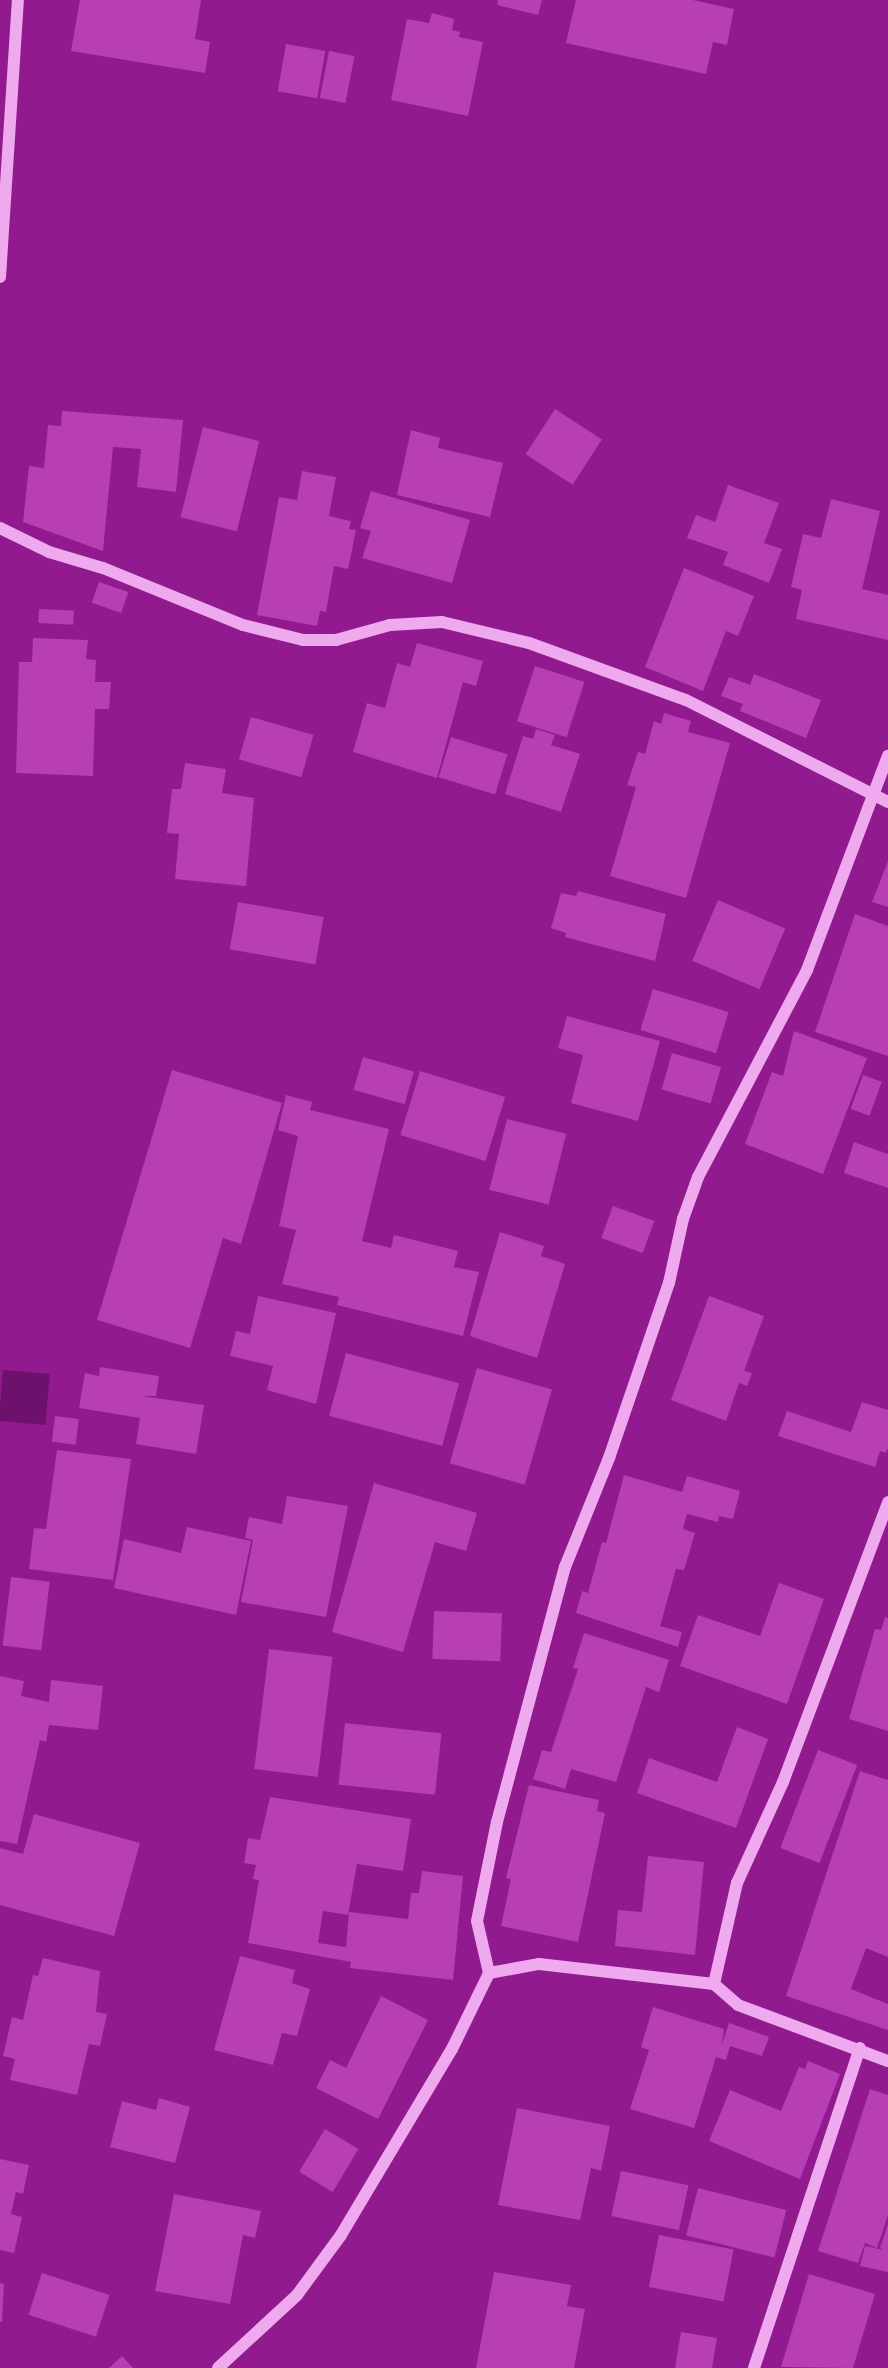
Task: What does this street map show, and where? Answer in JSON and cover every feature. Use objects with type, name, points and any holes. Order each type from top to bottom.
[{"type":"street","points":[[0,277],[18,0]]},
{"type":"street","points":[[0,528],[49,552],[103,568],[243,625],[303,640],[336,640],[390,625],[442,622],[528,643],[686,701],[873,797],[888,802]]},
{"type":"street","points":[[218,2368],[297,2295],[341,2235],[452,2049],[489,1973],[477,1921],[497,1822],[565,1567],[609,1458],[669,1283],[683,1219],[698,1177],[807,970],[888,756]]},
{"type":"street","points":[[714,1984],[737,1883],[783,1782],[888,1502]]},
{"type":"street","points":[[489,1973],[539,1964],[714,1984],[738,2005],[860,2048],[888,2061]]},
{"type":"street","points":[[754,2368],[860,2048]]},
{"type":"shaded area","points":[[3,1370],[50,1374],[45,1425],[0,1421]]},
{"type":"building","points":[[80,0],[201,0],[195,39],[210,42],[205,73],[71,51]]},
{"type":"building","points":[[498,0],[542,0],[538,15],[497,5]]},
{"type":"building","points":[[576,0],[693,0],[734,9],[727,45],[713,42],[706,74],[566,43]]},
{"type":"building","points":[[432,13],[454,19],[452,30],[460,32],[459,37],[483,42],[468,116],[391,100],[407,19],[429,23]]},
{"type":"building","points":[[286,44],[325,51],[317,98],[278,91]]},
{"type":"building","points":[[329,51],[355,56],[345,103],[320,98]]},
{"type":"building","points":[[555,409],[602,439],[573,485],[526,454]]},
{"type":"building","points":[[62,411],[183,420],[176,492],[137,487],[141,449],[113,447],[103,551],[23,522],[29,466],[44,468],[48,425],[61,426]]},
{"type":"building","points":[[203,427],[259,441],[237,531],[181,517]]},
{"type":"building","points":[[411,430],[440,438],[438,448],[503,463],[490,517],[397,495]]},
{"type":"building","points":[[302,471],[336,477],[329,516],[351,521],[349,529],[356,530],[348,569],[334,566],[326,612],[320,611],[317,626],[257,615],[279,497],[297,500]]},
{"type":"building","points":[[728,485],[779,503],[764,543],[782,549],[769,583],[723,565],[728,552],[687,538],[696,515],[715,522]]},
{"type":"building","points":[[371,491],[470,520],[452,583],[362,558],[371,531],[360,528]]},
{"type":"building","points":[[831,499],[880,511],[862,589],[888,595],[888,640],[796,619],[802,590],[791,587],[803,534],[821,538]]},
{"type":"building","points":[[684,568],[754,596],[738,636],[726,631],[703,691],[645,667]]},
{"type":"building","points":[[99,582],[128,592],[121,613],[92,603]]},
{"type":"building","points":[[39,609],[74,611],[73,625],[38,623]]},
{"type":"building","points":[[33,638],[88,640],[86,659],[96,660],[95,682],[111,682],[109,709],[95,709],[93,776],[16,773],[19,662],[32,662]]},
{"type":"building","points":[[417,643],[483,661],[476,686],[463,682],[437,778],[353,752],[367,703],[385,708],[397,663],[410,667]]},
{"type":"building","points":[[535,666],[584,682],[567,737],[517,721]]},
{"type":"building","points":[[754,674],[821,700],[806,738],[740,711],[743,704],[721,696],[729,677],[750,685]]},
{"type":"building","points":[[664,713],[691,721],[688,732],[730,743],[686,898],[610,876],[636,787],[627,785],[638,752],[645,754],[654,721],[661,724]]},
{"type":"building","points":[[251,717],[313,735],[301,777],[239,759]]},
{"type":"building","points":[[536,729],[555,735],[551,745],[580,754],[561,812],[505,794],[523,736],[533,739]]},
{"type":"building","points":[[451,737],[507,754],[495,794],[439,777]]},
{"type":"building","points":[[185,763],[226,769],[222,793],[254,798],[246,886],[175,879],[179,834],[167,833],[172,789],[181,789]]},
{"type":"building","points":[[888,861],[888,907],[872,902]]},
{"type":"building","points":[[578,891],[666,914],[655,961],[565,937],[566,933],[551,928],[561,893],[576,896]]},
{"type":"building","points":[[718,900],[785,929],[759,989],[692,961]]},
{"type":"building","points":[[238,902],[324,917],[315,964],[230,949]]},
{"type":"building","points":[[855,914],[888,926],[888,1056],[815,1032]]},
{"type":"building","points":[[653,989],[729,1012],[716,1053],[640,1030]]},
{"type":"building","points":[[567,1016],[660,1041],[638,1121],[571,1103],[583,1055],[558,1048]]},
{"type":"building","points":[[794,1031],[867,1058],[823,1174],[745,1144],[772,1072],[783,1076]]},
{"type":"building","points":[[672,1053],[721,1067],[711,1104],[662,1090]]},
{"type":"building","points":[[363,1057],[414,1072],[405,1104],[354,1090]]},
{"type":"building","points":[[172,1070],[282,1103],[241,1244],[223,1238],[190,1348],[97,1320]]},
{"type":"building","points":[[420,1071],[505,1097],[486,1161],[400,1135]]},
{"type":"building","points":[[863,1075],[882,1082],[869,1116],[851,1109]]},
{"type":"building","points":[[286,1095],[312,1102],[310,1110],[389,1129],[362,1241],[391,1248],[394,1235],[458,1251],[454,1267],[479,1272],[463,1336],[337,1305],[339,1297],[282,1284],[296,1230],[279,1226],[298,1136],[278,1130]]},
{"type":"building","points":[[507,1119],[566,1134],[549,1205],[489,1190]]},
{"type":"building","points":[[854,1142],[888,1154],[888,1188],[844,1173]]},
{"type":"building","points":[[613,1206],[654,1221],[643,1253],[601,1238]]},
{"type":"building","points":[[500,1232],[544,1246],[541,1256],[565,1264],[537,1358],[470,1336]]},
{"type":"building","points":[[258,1296],[336,1313],[316,1404],[267,1390],[273,1366],[230,1356],[236,1331],[250,1334]]},
{"type":"building","points":[[709,1296],[764,1316],[744,1371],[752,1373],[747,1386],[739,1383],[726,1421],[671,1400]]},
{"type":"building","points":[[346,1353],[459,1383],[442,1446],[329,1416]]},
{"type":"building","points":[[100,1367],[159,1376],[156,1396],[142,1396],[204,1405],[196,1454],[136,1444],[140,1418],[79,1408],[85,1373],[99,1376]]},
{"type":"building","points":[[477,1368],[552,1389],[525,1485],[450,1463]]},
{"type":"building","points":[[862,1402],[888,1410],[888,1448],[886,1453],[880,1451],[875,1467],[778,1436],[787,1411],[851,1432]]},
{"type":"building","points":[[55,1416],[79,1419],[76,1445],[52,1442]]},
{"type":"building","points":[[57,1450],[131,1459],[113,1580],[29,1569],[34,1528],[46,1529]]},
{"type":"building","points":[[624,1475],[682,1492],[687,1476],[740,1491],[733,1519],[719,1516],[718,1522],[687,1514],[683,1529],[695,1533],[684,1570],[676,1569],[660,1626],[682,1632],[678,1647],[576,1613],[582,1591],[588,1593],[602,1542],[606,1543]]},
{"type":"building","points":[[374,1483],[477,1513],[466,1551],[435,1542],[403,1652],[332,1632]]},
{"type":"building","points":[[287,1496],[348,1506],[326,1617],[241,1602],[253,1540],[245,1538],[249,1517],[282,1524]]},
{"type":"building","points":[[187,1527],[251,1541],[236,1615],[114,1588],[124,1539],[181,1553]]},
{"type":"building","points":[[11,1577],[50,1582],[41,1650],[3,1645]]},
{"type":"building","points":[[779,1583],[824,1599],[787,1704],[680,1666],[698,1615],[760,1636]]},
{"type":"building","points":[[434,1611],[502,1613],[500,1661],[432,1659]]},
{"type":"building","points":[[885,1617],[888,1618],[888,1731],[849,1719],[875,1629],[881,1630]]},
{"type":"building","points":[[584,1633],[669,1660],[659,1692],[646,1687],[616,1782],[571,1769],[565,1789],[533,1779],[542,1750],[551,1752],[578,1669],[573,1668]]},
{"type":"building","points":[[269,1649],[333,1657],[318,1777],[254,1769]]},
{"type":"building","points":[[0,1676],[24,1681],[21,1696],[49,1702],[51,1680],[103,1686],[98,1730],[49,1725],[46,1742],[40,1740],[17,1844],[0,1841]]},
{"type":"building","points":[[345,1723],[441,1733],[435,1795],[339,1785]]},
{"type":"building","points":[[737,1727],[768,1739],[736,1828],[637,1793],[649,1758],[717,1782]]},
{"type":"building","points":[[818,1750],[857,1765],[820,1863],[780,1848]]},
{"type":"building","points":[[860,1771],[888,1780],[888,1957],[866,1948],[851,1989],[888,2004],[888,2030],[786,1996]]},
{"type":"building","points":[[529,1785],[599,1800],[597,1811],[605,1813],[578,1942],[501,1926],[511,1879],[506,1878]]},
{"type":"building","points":[[270,1797],[411,1819],[403,1871],[357,1864],[348,1915],[323,1911],[318,1943],[346,1947],[349,1912],[408,1919],[411,1893],[419,1893],[422,1871],[463,1876],[453,1980],[350,1968],[351,1962],[248,1943],[259,1880],[253,1879],[256,1865],[244,1863],[248,1838],[260,1840]]},
{"type":"building","points":[[34,1814],[140,1843],[114,1936],[0,1905],[0,1848],[23,1854]]},
{"type":"building","points":[[648,1856],[704,1862],[695,1955],[615,1946],[618,1910],[642,1912]]},
{"type":"building","points":[[240,1956],[295,1970],[292,1983],[310,1989],[297,2036],[282,2033],[273,2065],[214,2050]]},
{"type":"building","points":[[43,1958],[100,1971],[96,2012],[107,2014],[100,2046],[89,2044],[77,2095],[10,2080],[15,2059],[3,2056],[12,2017],[23,2020],[33,1975],[38,1976]]},
{"type":"building","points":[[381,1996],[428,2020],[378,2119],[316,2088],[330,2060],[346,2068]]},
{"type":"building","points":[[653,2007],[724,2029],[722,2044],[729,2023],[769,2037],[762,2056],[730,2046],[726,2060],[716,2057],[694,2128],[630,2109],[649,2050],[641,2047]]},
{"type":"building","points":[[808,2061],[840,2074],[800,2179],[709,2141],[730,2090],[781,2111],[799,2067],[805,2069]]},
{"type":"building","points":[[870,2089],[888,2095],[888,2215],[877,2248],[865,2243],[858,2263],[818,2251]]},
{"type":"building","points":[[159,2098],[190,2107],[175,2163],[110,2147],[122,2101],[156,2110]]},
{"type":"building","points":[[517,2108],[610,2126],[601,2171],[591,2168],[580,2220],[498,2205]]},
{"type":"building","points":[[325,2129],[358,2149],[333,2192],[299,2172]]},
{"type":"building","points":[[0,2159],[29,2165],[23,2194],[16,2192],[11,2214],[22,2217],[14,2253],[0,2250]]},
{"type":"building","points":[[621,2171],[688,2185],[679,2230],[611,2216]]},
{"type":"building","points":[[698,2188],[786,2210],[774,2258],[686,2236]]},
{"type":"building","points":[[174,2194],[261,2211],[255,2238],[243,2235],[230,2304],[155,2291]]},
{"type":"building","points":[[888,2224],[888,2272],[860,2266],[865,2246],[884,2250],[880,2248]]},
{"type":"building","points":[[659,2235],[734,2250],[723,2302],[649,2287]]},
{"type":"building","points":[[494,2272],[571,2285],[567,2306],[585,2309],[574,2368],[476,2368]]},
{"type":"building","points":[[42,2273],[110,2295],[96,2337],[28,2315]]},
{"type":"building","points":[[809,2274],[875,2294],[853,2368],[781,2367]]},
{"type":"building","points":[[0,2283],[4,2284],[2,2322],[0,2322]]},
{"type":"building","points":[[681,2332],[717,2338],[712,2368],[675,2368]]},
{"type":"building","points":[[122,2356],[133,2368],[109,2368]]}]
